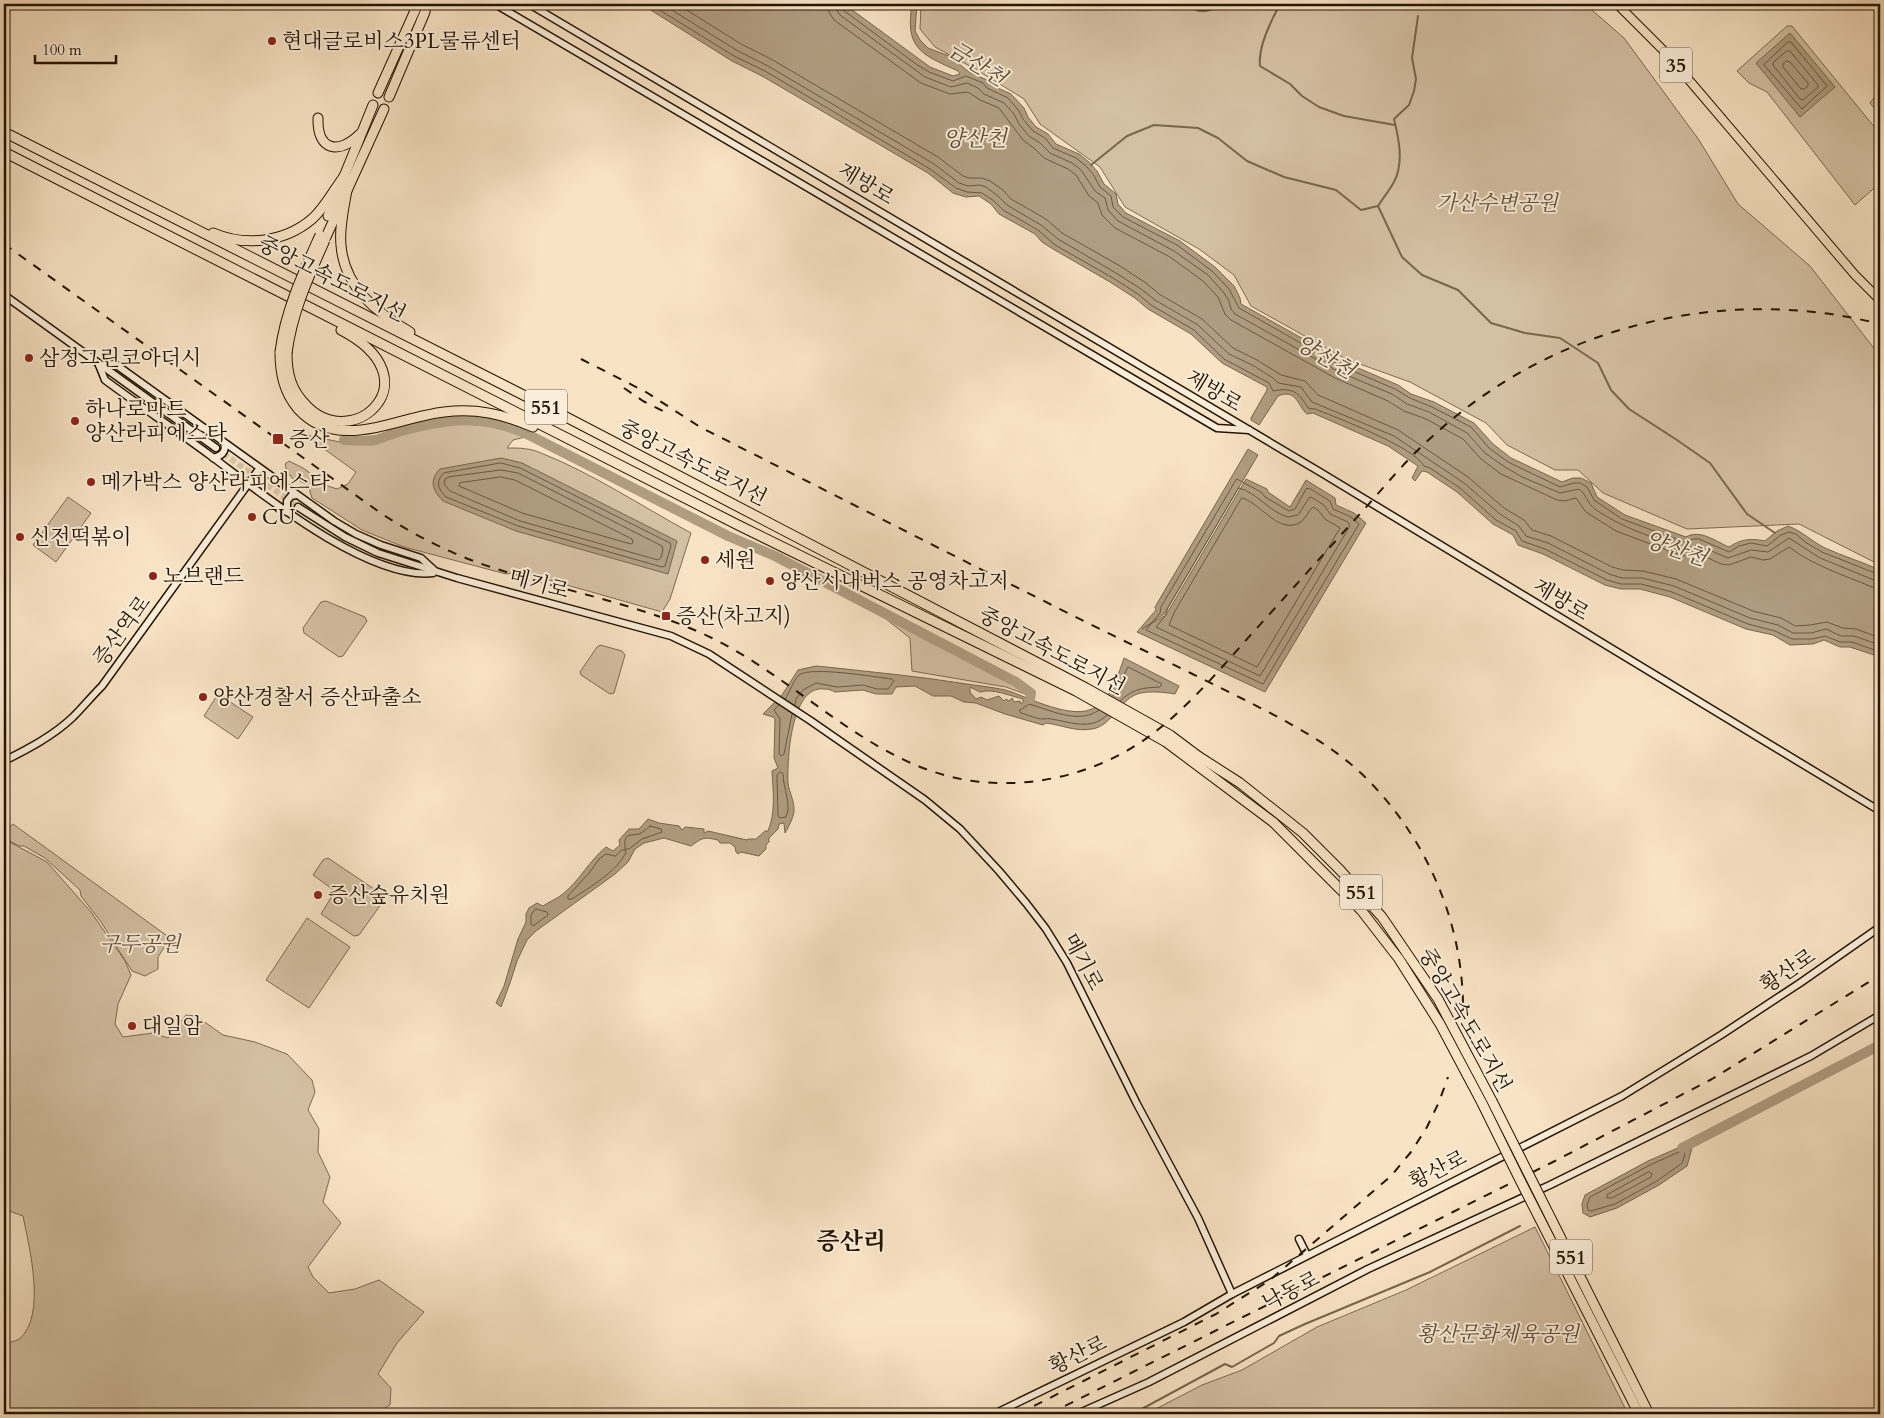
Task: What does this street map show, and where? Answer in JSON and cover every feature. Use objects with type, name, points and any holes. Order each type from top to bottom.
[{"type":"highway","points":[[378,92],[418,4]]},
{"type":"highway","points":[[389,97],[425,12],[426,4]]},
{"type":"highway","points":[[373,105],[362,132],[347,180],[341,245],[346,269],[359,292],[380,314],[486,371],[494,380]]},
{"type":"highway","points":[[384,109],[347,180],[289,310],[283,331],[282,379],[292,401],[308,418],[326,427],[344,430],[363,430],[443,412],[468,410],[491,412],[542,430],[720,520],[738,525]]},
{"type":"highway","points":[[318,118],[321,136],[330,146],[343,147],[352,143],[362,132]]},
{"type":"highway","name":"중앙고속도로지선","points":[[4,132],[494,380],[1086,688],[1240,783],[1303,833],[1365,897],[1387,925],[1438,1000],[1492,1101],[1649,1414]]},
{"type":"highway","points":[[19,140],[33,143],[201,228],[224,238],[245,241],[268,240],[293,232],[313,218],[347,180]]},
{"type":"highway","name":"중앙고속도로지선","points":[[4,152],[738,525],[1168,738],[1274,822],[1361,910],[1399,959],[1440,1024],[1482,1103],[1639,1414]]},
{"type":"highway","points":[[242,273],[250,282],[348,334],[374,353],[382,367],[384,381],[380,400],[370,412],[358,418],[338,422],[324,419],[311,411],[292,386],[284,352]]},
{"type":"main road","name":"35","points":[[1617,4],[1666,54],[1855,275],[1879,298]]},
{"type":"main road","points":[[1879,298],[1880,304]]},
{"type":"street","points":[[495,4],[1217,428],[1250,430]]},
{"type":"street","name":"제방로","points":[[529,4],[1250,430],[1880,811]]},
{"type":"street","points":[[4,295],[216,448]]},
{"type":"street","points":[[99,365],[115,364],[318,512],[356,534],[381,545],[421,558],[437,573]]},
{"type":"street","points":[[99,365],[105,380],[320,534],[373,560],[420,575],[437,573]]},
{"type":"street","points":[[213,458],[219,457],[223,453],[226,447],[224,443]]},
{"type":"street","name":"증산역로","points":[[4,761],[40,742],[59,728],[72,718],[102,686],[259,468]]},
{"type":"street","points":[[287,512],[287,501],[296,495]]},
{"type":"street","name":"메기로","points":[[298,506],[345,537],[378,553],[437,573],[671,636],[709,654],[811,721],[925,800],[960,829],[999,870],[1046,929],[1067,963],[1137,1104],[1198,1218],[1232,1294]]},
{"type":"street","name":"황산로","points":[[994,1414],[1184,1322],[1232,1294],[1307,1255],[1622,1096],[1729,1030],[1880,927]]},
{"type":"street","name":"낙동로","points":[[1077,1414],[1149,1382],[1368,1269],[1520,1198],[1811,1056],[1880,1015]]},
{"type":"street","points":[[1299,1239],[1307,1255]]},
{"type":"green space","name":"가산수변공원","points":[[923,4],[1585,4],[1624,38],[1699,140],[1738,204],[1810,266],[1880,356],[1880,565],[1799,524],[1687,529],[1603,493],[1578,470],[1555,470],[1507,445],[1486,423],[1410,382],[1346,359],[1251,306],[1234,275],[1199,249],[1125,207],[1100,167],[1040,124],[1024,99],[935,47],[920,29],[921,7]]},
{"type":"green space","points":[[1787,26],[1792,26],[1880,134],[1880,183],[1855,205],[1767,92],[1749,83],[1737,71]]},
{"type":"green space","points":[[1880,90],[1880,115],[1870,103]]},
{"type":"green space","points":[[453,423],[501,427],[525,437],[513,440],[507,448],[533,450],[560,461],[598,480],[691,533],[670,599],[662,612],[521,572],[506,574],[404,547],[362,530],[312,498],[308,485],[296,479],[294,480],[287,472],[285,464],[289,461],[303,468],[328,486],[337,489],[348,484],[356,472],[305,435],[350,444],[378,442],[406,433]]},
{"type":"green space","points":[[68,497],[91,513],[56,562],[33,545]]},
{"type":"green space","points":[[326,601],[365,617],[367,621],[343,656],[339,657],[304,633],[303,628],[321,602]]},
{"type":"green space","points":[[881,615],[1016,684],[1025,694],[1006,687],[912,671],[910,638]]},
{"type":"green space","points":[[600,645],[622,651],[625,655],[614,693],[610,694],[581,675],[580,672]]},
{"type":"green space","points":[[218,694],[253,717],[238,739],[204,716]]},
{"type":"green space","name":"구두공원","points":[[13,824],[170,938],[158,957],[158,969],[145,976],[132,971],[101,922],[81,896],[80,890],[45,858],[24,846],[19,846],[4,838],[4,832]]},
{"type":"green space","points":[[4,839],[47,862],[91,912],[125,961],[131,975],[118,1004],[115,1024],[123,1037],[153,1033],[168,1038],[186,1015],[196,1016],[223,1035],[255,1042],[287,1054],[312,1080],[315,1092],[308,1110],[319,1129],[318,1152],[330,1177],[323,1202],[341,1223],[308,1267],[313,1277],[329,1293],[355,1289],[379,1280],[424,1312],[397,1343],[378,1374],[391,1388],[390,1405],[375,1414],[4,1414],[4,1344],[16,1341],[27,1329],[32,1315],[34,1280],[23,1216],[4,1209]]},
{"type":"green space","points":[[328,858],[383,895],[384,900],[359,935],[354,936],[321,914],[335,891],[313,875],[323,860]]},
{"type":"green space","points":[[307,918],[350,947],[309,1008],[266,980]]},
{"type":"green space","name":"황산문화체육공원","points":[[1535,1227],[1628,1414],[1146,1414],[1202,1385],[1242,1370],[1317,1327],[1406,1290]]},
{"type":"water","name":"양산천","points":[[641,4],[844,4],[930,67],[953,76],[960,74],[958,71],[925,54],[913,40],[910,19],[912,4],[917,4],[915,31],[928,48],[949,56],[969,72],[1011,94],[1024,108],[1036,127],[1048,134],[1056,144],[1079,154],[1089,162],[1097,171],[1104,184],[1116,194],[1118,204],[1126,213],[1180,241],[1215,267],[1234,286],[1241,304],[1344,362],[1398,385],[1411,394],[1434,402],[1474,423],[1493,444],[1511,458],[1562,482],[1573,478],[1581,478],[1591,483],[1597,497],[1625,515],[1686,537],[1697,534],[1702,535],[1729,547],[1746,540],[1765,541],[1777,531],[1788,526],[1825,548],[1880,570],[1880,657],[1850,647],[1840,647],[1824,640],[1813,644],[1790,645],[1773,635],[1746,629],[1670,597],[1640,589],[1621,589],[1605,585],[1543,554],[1518,545],[1513,535],[1493,524],[1457,492],[1427,472],[1422,471],[1415,481],[1412,478],[1418,466],[1388,446],[1313,413],[1307,414],[1296,399],[1289,394],[1278,396],[1259,425],[1251,420],[1251,418],[1267,387],[1222,363],[1191,334],[1148,309],[1110,282],[1042,242],[1035,234],[999,214],[991,204],[979,196],[966,197],[953,193],[928,173],[762,76],[732,61]]},
{"type":"water","points":[[1790,33],[1835,87],[1800,117],[1756,63]]},
{"type":"water","points":[[1248,449],[1258,455],[1164,614],[1142,629],[1166,615],[1246,479],[1267,489],[1268,492],[1290,507],[1306,480],[1335,498],[1336,505],[1354,513],[1366,523],[1265,692],[1137,632],[1156,610],[1155,607]]},
{"type":"water","points":[[501,458],[522,463],[677,541],[668,574],[516,531],[443,501],[434,489],[434,477],[440,469]]},
{"type":"water","points":[[1124,658],[1179,686],[1175,694],[1162,692],[1141,693],[1127,700],[1106,723],[1086,730],[1046,723],[1043,725],[976,703],[964,702],[951,696],[933,696],[915,686],[896,687],[892,694],[876,694],[863,690],[835,692],[824,689],[813,691],[804,699],[793,726],[790,742],[788,783],[794,812],[785,833],[784,823],[779,824],[778,829],[769,838],[766,849],[759,856],[741,852],[738,854],[735,847],[730,843],[720,843],[718,840],[710,838],[701,839],[691,846],[664,838],[644,843],[635,849],[628,862],[615,874],[536,931],[527,940],[517,961],[501,1007],[496,1003],[504,986],[529,908],[537,903],[543,906],[563,894],[606,847],[613,851],[620,845],[619,840],[629,829],[639,829],[648,819],[679,826],[682,830],[685,827],[704,829],[704,833],[708,831],[747,840],[756,839],[765,831],[768,831],[773,809],[772,771],[778,768],[774,758],[775,719],[763,714],[782,695],[798,670],[816,666],[910,676],[987,687],[1012,692],[1061,709],[1081,712],[1096,707],[1108,695]],"holes":[[[970,687],[980,692],[1001,693],[1023,699],[1023,702],[1021,704],[1020,701],[1014,702],[1012,698],[1009,701],[1006,699],[1004,701],[999,696],[987,700],[981,697],[976,699],[970,692]]]},
{"type":"water","points":[[1694,1141],[1687,1166],[1659,1185],[1617,1208],[1590,1217],[1583,1213],[1582,1204],[1585,1195],[1648,1161]]},
{"type":"waterway","points":[[1181,4],[1198,11],[1208,11],[1224,4]]},
{"type":"waterway","points":[[1268,4],[1277,10],[1262,45],[1260,66],[1290,84],[1302,96],[1319,107],[1344,116],[1395,125]]},
{"type":"waterway","points":[[1418,16],[1412,58],[1416,79],[1414,91],[1409,105],[1394,119],[1399,143],[1399,167],[1394,182],[1378,206],[1402,257],[1422,275],[1458,290],[1491,323],[1525,333],[1560,338],[1598,363],[1611,390],[1629,409],[1710,463],[1747,514],[1775,533]]},
{"type":"waterway","points":[[1091,165],[1127,136],[1154,125],[1198,128],[1218,138],[1247,161],[1284,177],[1336,190],[1361,210],[1378,206]]},
{"type":"waterway","points":[[344,440],[375,440],[418,427],[463,420],[493,423],[525,433],[728,536],[775,556],[1016,682],[1031,693],[1030,699]]},
{"type":"waterway","points":[[1682,1148],[1880,1045]]},
{"type":"waterway","points":[[1126,1414],[1138,1411],[1225,1364],[1232,1367],[1274,1343],[1279,1336],[1430,1272],[1520,1226]]},
{"type":"tunnel","points":[[216,448],[298,507]]},
{"type":"railway","points":[[4,244],[382,514],[408,530],[449,551],[477,562],[648,613],[699,632],[734,650],[865,739],[899,758],[935,772],[973,781],[998,783],[1048,779],[1096,766],[1140,743],[1160,728],[1210,680],[1417,451],[1481,397],[1532,366],[1586,341],[1643,324],[1702,313],[1761,309],[1821,313],[1880,324]]},
{"type":"railway","points":[[581,359],[646,392],[700,427],[1259,707],[1308,734],[1338,754],[1366,778],[1387,801],[1423,854],[1437,882],[1456,942],[1461,973],[1463,1005]]},
{"type":"railway","points":[[624,388],[643,401],[665,412]]},
{"type":"railway","points":[[1049,1414],[1553,1162],[1712,1079],[1880,975]]},
{"type":"railway","points":[[1018,1414],[1216,1314],[1270,1280],[1391,1176],[1411,1152],[1427,1127],[1448,1077]]},
{"type":"place","name":"현대글로비스3PL물류센터","points":[[272,41]]},
{"type":"place","name":"삼정그린코아더시","points":[[29,358]]},
{"type":"place","name":"하나로마트 양산라피에스타","points":[[75,421]]},
{"type":"place","name":"증산","points":[[278,439]]},
{"type":"place","name":"메가박스 양산라피에스타","points":[[91,482]]},
{"type":"place","name":"CU","points":[[252,517]]},
{"type":"place","name":"신전떡볶이","points":[[20,537]]},
{"type":"place","name":"세원","points":[[705,560]]},
{"type":"place","name":"노브랜드","points":[[153,576]]},
{"type":"place","name":"양산시내버스 공영차고지","points":[[770,581]]},
{"type":"place","name":"증산(차고지)","points":[[666,616]]},
{"type":"place","name":"양산경찰서 증산파출소","points":[[203,697]]},
{"type":"place","name":"증산숲유치원","points":[[318,895]]},
{"type":"place","name":"대일암","points":[[132,1026]]},
{"type":"district","name":"증산리","points":[[851,1241]]},
{"type":"water label","name":"금산천","points":[[977,64]]}]
